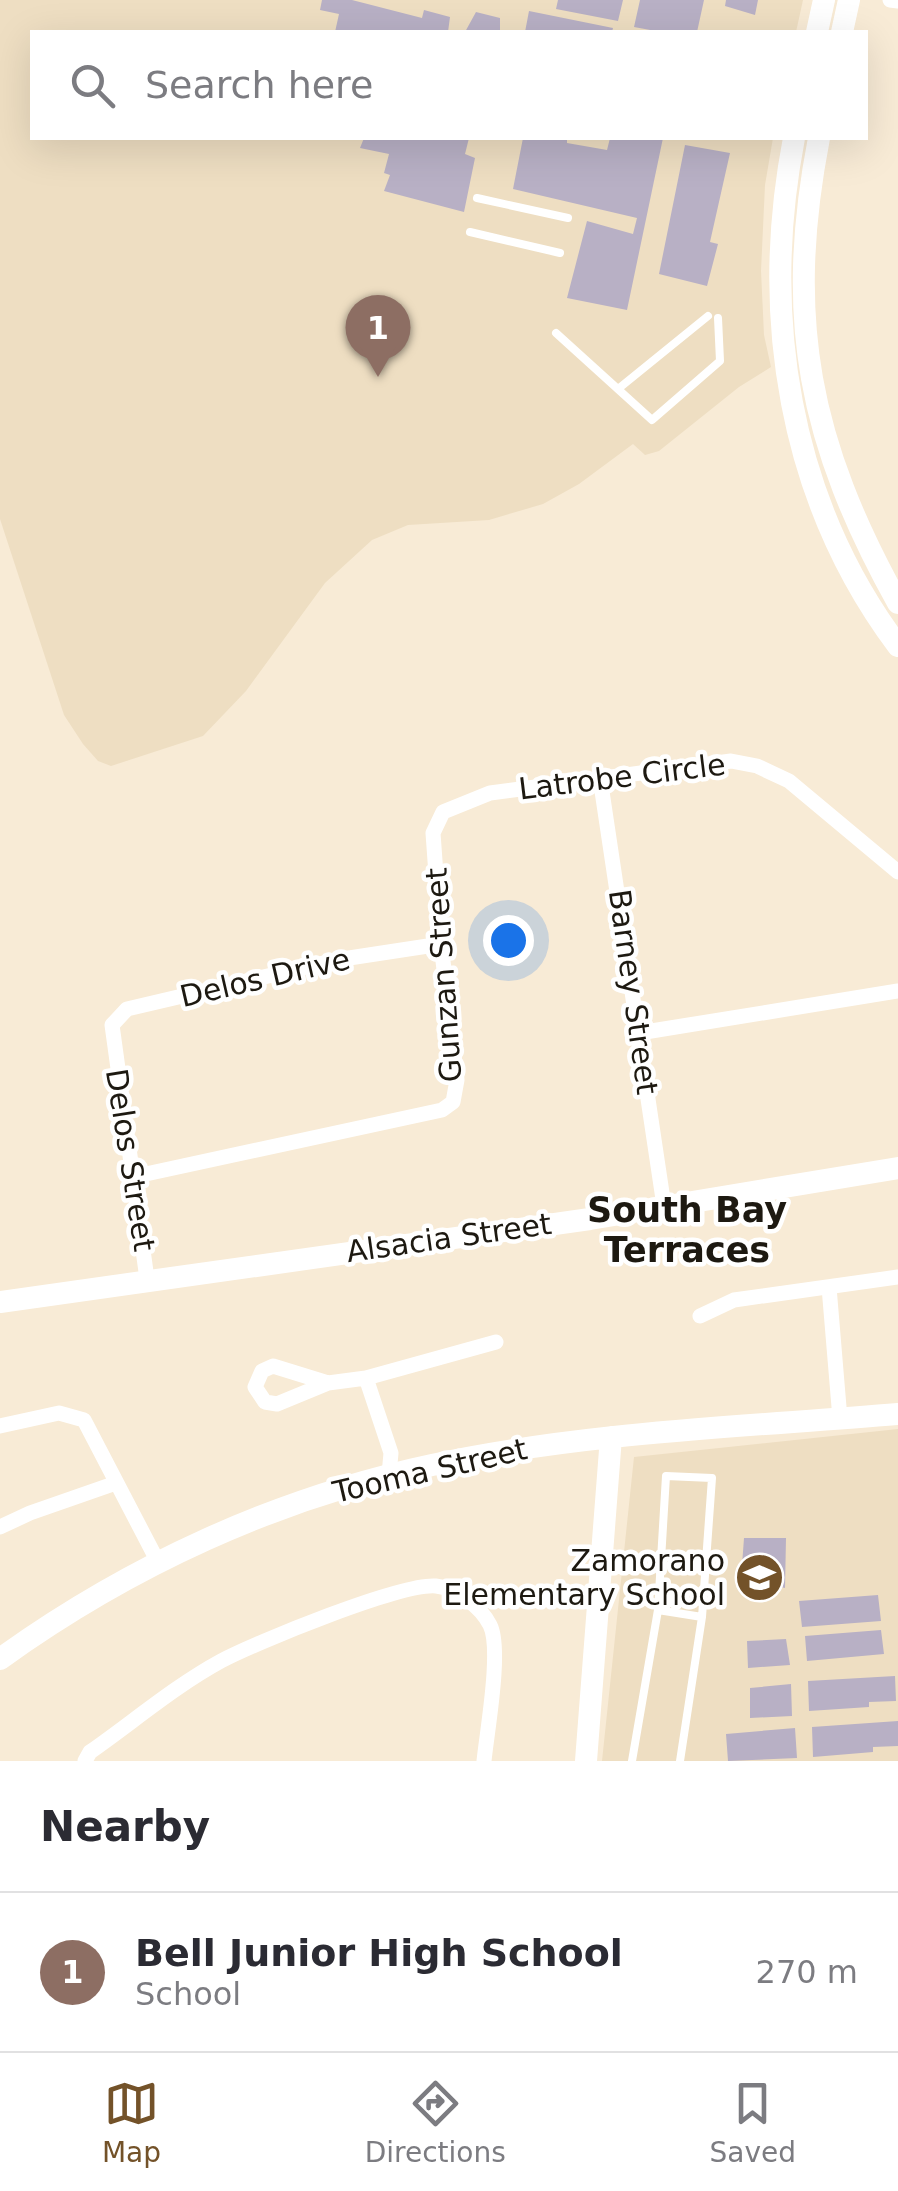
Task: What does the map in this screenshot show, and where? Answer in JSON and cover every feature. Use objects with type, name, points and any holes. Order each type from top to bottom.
[{"type":"main road","points":[[817,30],[824,0]]},
{"type":"main road","points":[[842,30],[849,0]]},
{"type":"main road","points":[[794,140],[780,243],[780,332],[800,444],[839,548],[898,646]]},
{"type":"main road","points":[[819,140],[810,184],[803,295],[814,393],[824,437],[861,538],[898,603]]},
{"type":"main road","points":[[780,332],[791,336],[798,378],[814,393]]},
{"type":"main road","name":"Alsacia Street","points":[[0,1302],[590,1219],[898,1168]]},
{"type":"main road","name":"Tooma Street","points":[[0,1658],[83,1604],[158,1562],[248,1521],[389,1475],[473,1457],[611,1437],[898,1414]]},
{"type":"main road","points":[[586,1761],[611,1437]]},
{"type":"street","points":[[890,0],[898,1]]},
{"type":"street","name":"Latrobe Circle","points":[[490,793],[731,761],[757,766],[789,781],[898,872]]},
{"type":"street","name":"Barney Street","points":[[600,778],[664,1206]]},
{"type":"street","name":"Gunzan Street","points":[[132,1177],[442,1110],[452,1102],[457,1080],[433,833],[442,812],[490,793]]},
{"type":"street","name":"Delos Drive","points":[[112,1041],[112,1025],[128,1009],[336,960],[441,944]]},
{"type":"street","points":[[639,1033],[898,991]]},
{"type":"street","name":"Delos Street","points":[[112,1041],[147,1279]]},
{"type":"street","points":[[700,1316],[734,1300],[898,1277]]},
{"type":"street","points":[[829,1288],[840,1419]]},
{"type":"street","points":[[328,1383],[366,1378],[496,1342]]},
{"type":"street","points":[[366,1378],[391,1453],[389,1475]]},
{"type":"street","points":[[0,1426],[60,1414],[84,1420],[158,1562]]},
{"type":"street","points":[[0,1527],[116,1483]]},
{"type":"street","points":[[85,1761],[90,1752],[220,1662],[275,1636],[418,1586],[443,1588],[469,1600],[490,1626],[495,1650],[484,1761]]},
{"type":"lane","points":[[477,198],[568,218]]},
{"type":"lane","points":[[470,232],[560,253]]},
{"type":"lane","points":[[556,332],[618,389],[652,420],[720,362],[713,317],[618,389]]},
{"type":"lane","points":[[632,1761],[658,1610],[666,1476],[712,1478],[702,1617],[680,1761]]},
{"type":"lane","points":[[658,1610],[702,1617]]},
{"type":"shaded area","points":[[0,0],[803,0],[796,30],[30,30],[30,140],[773,140],[765,185],[761,271],[764,335],[771,367],[739,387],[659,451],[645,455],[633,444],[579,484],[543,504],[489,520],[408,525],[372,540],[325,583],[246,691],[203,736],[111,766],[98,761],[64,715],[0,519]]},
{"type":"shaded area","name":"Zamorano Elementary School","points":[[898,1429],[898,1761],[602,1761],[634,1457]]},
{"type":"building","points":[[322,0],[352,0],[422,18],[424,10],[450,17],[448,30],[335,30],[339,14],[320,10]]},
{"type":"building","points":[[558,0],[623,0],[618,21],[556,9]]},
{"type":"building","points":[[640,0],[704,0],[697,30],[634,27]]},
{"type":"building","points":[[726,0],[758,0],[755,15],[725,6]]},
{"type":"building","points":[[529,11],[613,28],[612,30],[525,30]]},
{"type":"building","points":[[476,12],[500,18],[500,30],[466,30]]},
{"type":"building","points":[[363,140],[468,140],[465,154],[475,158],[464,212],[384,191],[390,175],[384,173],[389,154],[360,148]]},
{"type":"building","points":[[523,140],[567,140],[607,150],[610,140],[663,140],[627,310],[567,298],[587,221],[633,234],[637,218],[513,189]]},
{"type":"building","points":[[685,145],[730,153],[710,242],[718,244],[707,286],[659,274]]},
{"type":"building","points":[[744,1538],[786,1538],[785,1588],[771,1585],[771,1590],[751,1589],[751,1579],[741,1579]]},
{"type":"building","points":[[878,1595],[881,1621],[802,1627],[799,1601]]},
{"type":"building","points":[[881,1630],[884,1654],[807,1661],[805,1636]]},
{"type":"building","points":[[786,1639],[790,1665],[748,1668],[747,1641]]},
{"type":"building","points":[[895,1676],[896,1701],[809,1711],[808,1681]]},
{"type":"building","points":[[791,1684],[792,1716],[750,1718],[750,1688]]},
{"type":"building","points":[[898,1721],[898,1746],[813,1757],[812,1727]]},
{"type":"building","points":[[795,1728],[797,1758],[728,1761],[726,1734]]},
{"type":"place","name":"Bell Junior High School","points":[[378,377]]},
{"type":"place","name":"Zamorano Elementary School","points":[[760,1578]]},
{"type":"district","name":"South Bay Terraces","points":[[687,1230]]}]
